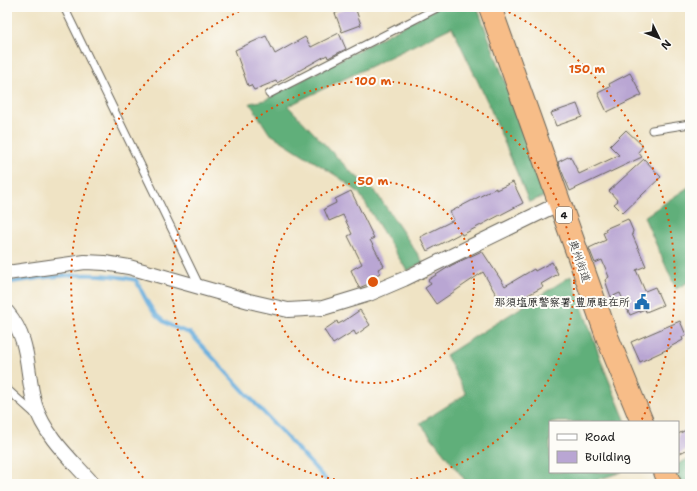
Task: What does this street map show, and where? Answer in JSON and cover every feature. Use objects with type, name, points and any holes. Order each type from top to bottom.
[{"type":"highway","name":"奥州街道","points":[[490,7],[608,339],[642,421]]},
{"type":"highway","points":[[665,473],[670,484]]},
{"type":"street","points":[[7,273],[85,262],[105,263],[129,267],[249,301],[288,310],[323,308],[369,294],[404,279],[560,203]]},
{"type":"street","points":[[7,312],[17,324],[23,338],[35,405],[41,420],[53,440],[94,484]]},
{"type":"lane","points":[[64,7],[200,287]]},
{"type":"lane","points":[[269,94],[439,7]]},
{"type":"lane","points":[[652,130],[690,124]]},
{"type":"lane","points":[[7,389],[41,420]]},
{"type":"green space","points":[[439,7],[477,7],[548,195],[529,202],[488,103],[452,27],[288,106],[352,173],[375,191],[423,262],[407,271],[359,193],[340,178],[269,133],[250,103],[265,100]]},
{"type":"green space","points":[[690,186],[690,281],[676,289],[644,217]]},
{"type":"green space","points":[[571,276],[603,366],[626,421],[549,421],[549,473],[619,473],[584,484],[468,484],[420,423],[466,394],[446,355]]},
{"type":"green space","points":[[690,458],[690,484],[679,484],[674,473],[679,473],[679,464]]},
{"type":"building","points":[[355,7],[361,25],[342,32],[335,13]]},
{"type":"building","points":[[339,33],[346,49],[328,58],[327,55],[277,83],[276,81],[254,90],[251,85],[248,86],[235,50],[266,36],[275,54],[305,37],[311,47]]},
{"type":"building","points":[[630,73],[642,95],[607,112],[598,93],[610,87],[609,84]]},
{"type":"building","points":[[577,104],[582,117],[556,126],[551,113]]},
{"type":"building","points":[[626,130],[643,146],[638,152],[642,157],[570,191],[558,162],[570,156],[579,174],[619,155],[610,146]]},
{"type":"building","points":[[644,159],[661,177],[623,213],[614,204],[618,201],[609,191]]},
{"type":"building","points":[[513,182],[523,203],[462,235],[461,233],[427,251],[420,237],[454,220],[450,212],[496,188],[496,190]]},
{"type":"building","points":[[351,191],[374,238],[370,240],[384,266],[378,269],[380,273],[371,278],[373,282],[359,288],[351,270],[362,264],[348,236],[352,234],[343,215],[329,221],[324,209],[336,203],[335,199]]},
{"type":"building","points":[[628,219],[633,231],[632,234],[646,266],[636,270],[645,291],[655,287],[663,305],[646,312],[645,309],[630,315],[620,293],[611,297],[605,280],[609,277],[602,260],[595,263],[589,248],[606,240],[603,233],[606,232],[605,229]]},
{"type":"building","points":[[482,251],[505,286],[534,269],[535,271],[552,262],[558,274],[541,284],[543,287],[511,304],[509,300],[504,303],[500,296],[498,298],[483,272],[436,304],[425,288],[431,284],[428,280],[452,265]]},
{"type":"building","points":[[360,310],[370,325],[356,335],[354,331],[333,344],[324,330],[337,321],[338,324],[344,321]]},
{"type":"building","points":[[680,321],[686,335],[682,337],[683,340],[670,348],[640,362],[631,342]]},
{"type":"building","points":[[690,428],[690,448],[679,454],[679,434]]},
{"type":"waterway","points":[[7,283],[72,275],[104,275],[136,280],[150,307],[161,320],[169,325],[190,333],[330,484]]},
{"type":"place","name":"那須塩原警察署 豊原駐在所","points":[[642,302]]}]
